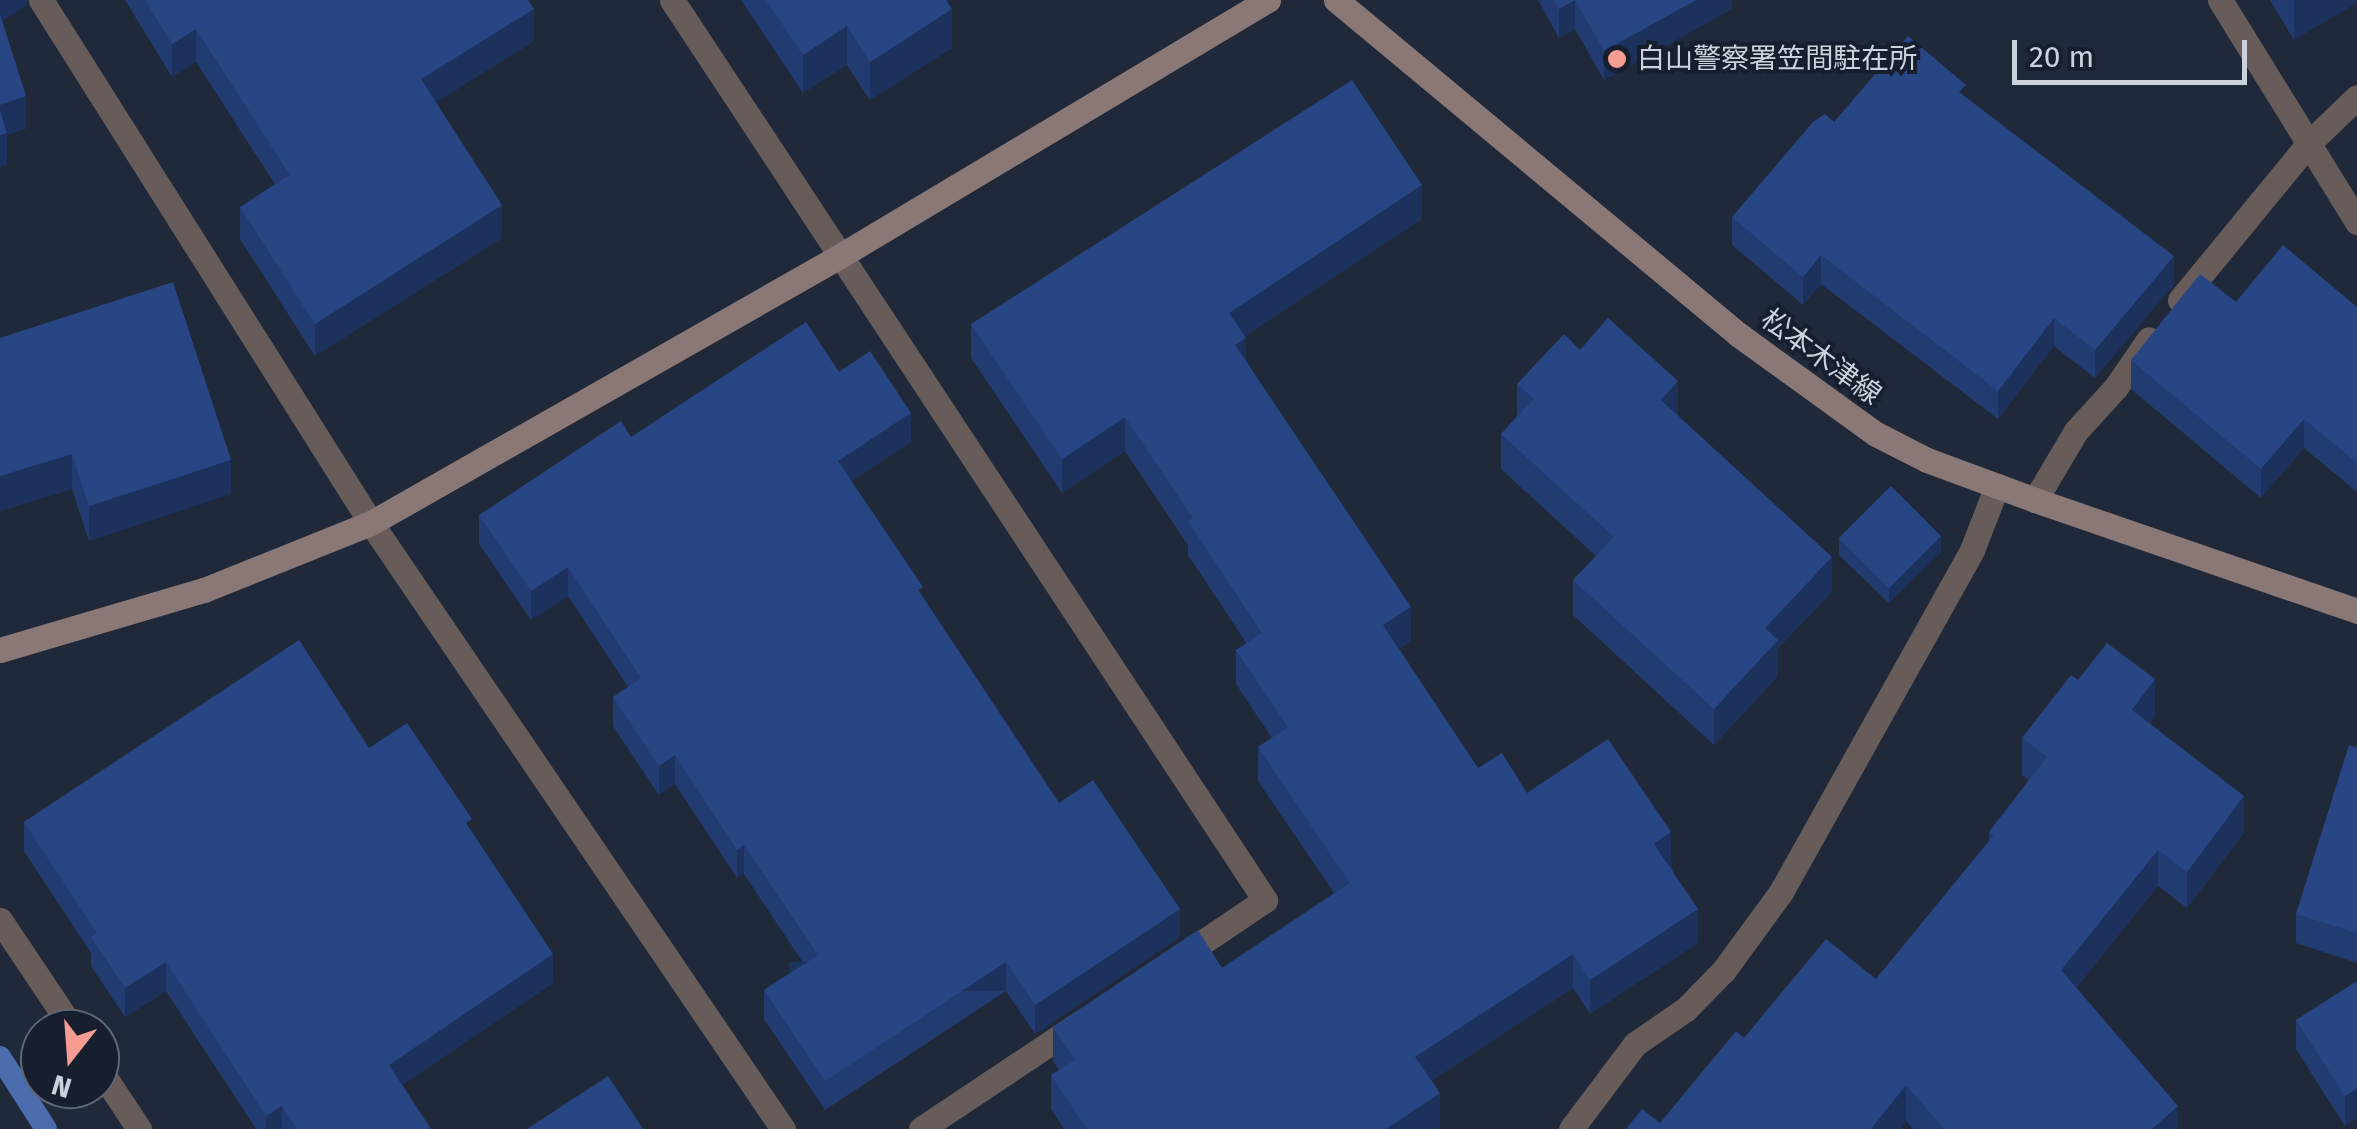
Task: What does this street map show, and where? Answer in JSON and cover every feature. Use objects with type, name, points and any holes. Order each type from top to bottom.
[{"type":"street","points":[[41,0],[371,524],[783,1129]]},
{"type":"street","points":[[672,0],[1264,900],[1150,977]]},
{"type":"street","points":[[0,650],[204,590],[371,524],[840,256],[1268,0]]},
{"type":"street","name":"松本木津線","points":[[1336,0],[1785,369],[1876,434],[1927,460],[2035,500],[2357,611]]},
{"type":"street","points":[[2220,0],[2357,222]]},
{"type":"street","points":[[2035,500],[2076,431],[2309,143],[2357,97]]},
{"type":"street","points":[[1571,1129],[1635,1044],[1686,1009],[1724,970],[1781,892],[1972,550],[1997,486]]},
{"type":"street","points":[[0,920],[60,1009]]},
{"type":"street","points":[[921,1129],[1101,1009]]},
{"type":"street","points":[[120,1100],[140,1129]]},
{"type":"building","points":[[145,0],[528,0],[534,9],[421,79],[502,205],[315,324],[240,207],[290,175],[196,29],[172,44]]},
{"type":"building","points":[[766,0],[946,0],[952,9],[870,62],[847,26],[803,55]]},
{"type":"building","points":[[1554,0],[1575,0],[1559,9]]},
{"type":"building","points":[[1575,0],[1696,0],[1604,51]]},
{"type":"building","points":[[0,14],[26,96],[0,105]]},
{"type":"building","points":[[1908,36],[1966,85],[1959,92],[2174,256],[2095,350],[2054,318],[1998,391],[1821,255],[1803,277],[1732,217],[1813,122],[1825,114],[1834,122]]},
{"type":"building","points":[[1352,80],[1422,185],[1229,313],[1246,338],[1235,345],[1411,607],[1383,625],[1478,768],[1502,753],[1527,793],[1608,739],[1671,832],[1654,844],[1698,909],[1590,980],[1573,954],[1415,1057],[1440,1093],[1386,1129],[1087,1129],[1051,1075],[1075,1060],[1053,1027],[1198,930],[1222,968],[1350,883],[1258,747],[1288,727],[1236,650],[1262,633],[1188,521],[1193,518],[1125,417],[1062,459],[971,324]]},
{"type":"building","points":[[0,111],[7,133],[0,135]]},
{"type":"building","points":[[2283,245],[2357,307],[2357,463],[2304,419],[2261,469],[2131,360],[2200,274],[2236,302]]},
{"type":"building","points":[[173,282],[231,460],[89,506],[72,454],[0,476],[0,338]]},
{"type":"building","points":[[1608,318],[1678,381],[1661,400],[1832,557],[1765,628],[1778,640],[1714,709],[1573,580],[1614,537],[1501,434],[1534,399],[1517,384],[1564,334],[1580,350]]},
{"type":"building","points":[[806,322],[839,372],[870,351],[911,413],[838,461],[923,587],[918,590],[1059,803],[1093,780],[1180,909],[1035,1005],[1006,962],[825,1081],[764,990],[818,955],[744,845],[737,850],[675,755],[659,766],[613,697],[641,678],[568,567],[531,591],[479,515],[621,421],[631,437]]},
{"type":"building","points":[[1891,486],[1941,536],[1889,589],[1839,538]]},
{"type":"building","points":[[299,640],[369,748],[407,723],[472,819],[466,823],[553,954],[389,1065],[431,1129],[297,1129],[282,1106],[266,1116],[166,962],[125,988],[91,937],[97,933],[24,822]]},
{"type":"building","points":[[2107,643],[2155,679],[2132,710],[2244,796],[2187,872],[2158,850],[2061,970],[2178,1106],[2152,1129],[1944,1129],[1906,1085],[1871,1129],[1626,1129],[1642,1109],[1660,1123],[1736,1031],[1744,1038],[1826,939],[1876,979],[1994,835],[1989,832],[2047,757],[2022,738],[2071,675],[2078,680]]},
{"type":"building","points":[[2349,745],[2357,748],[2357,933],[2296,914]]},
{"type":"building","points":[[2357,981],[2357,1089],[2345,1096],[2296,1020]]},
{"type":"building","points":[[608,1076],[643,1129],[527,1129]]},
{"type":"waterway","points":[[0,1057],[46,1129]]},
{"type":"place","name":"白山警察署笠間駐在所","points":[[1617,59]]}]
